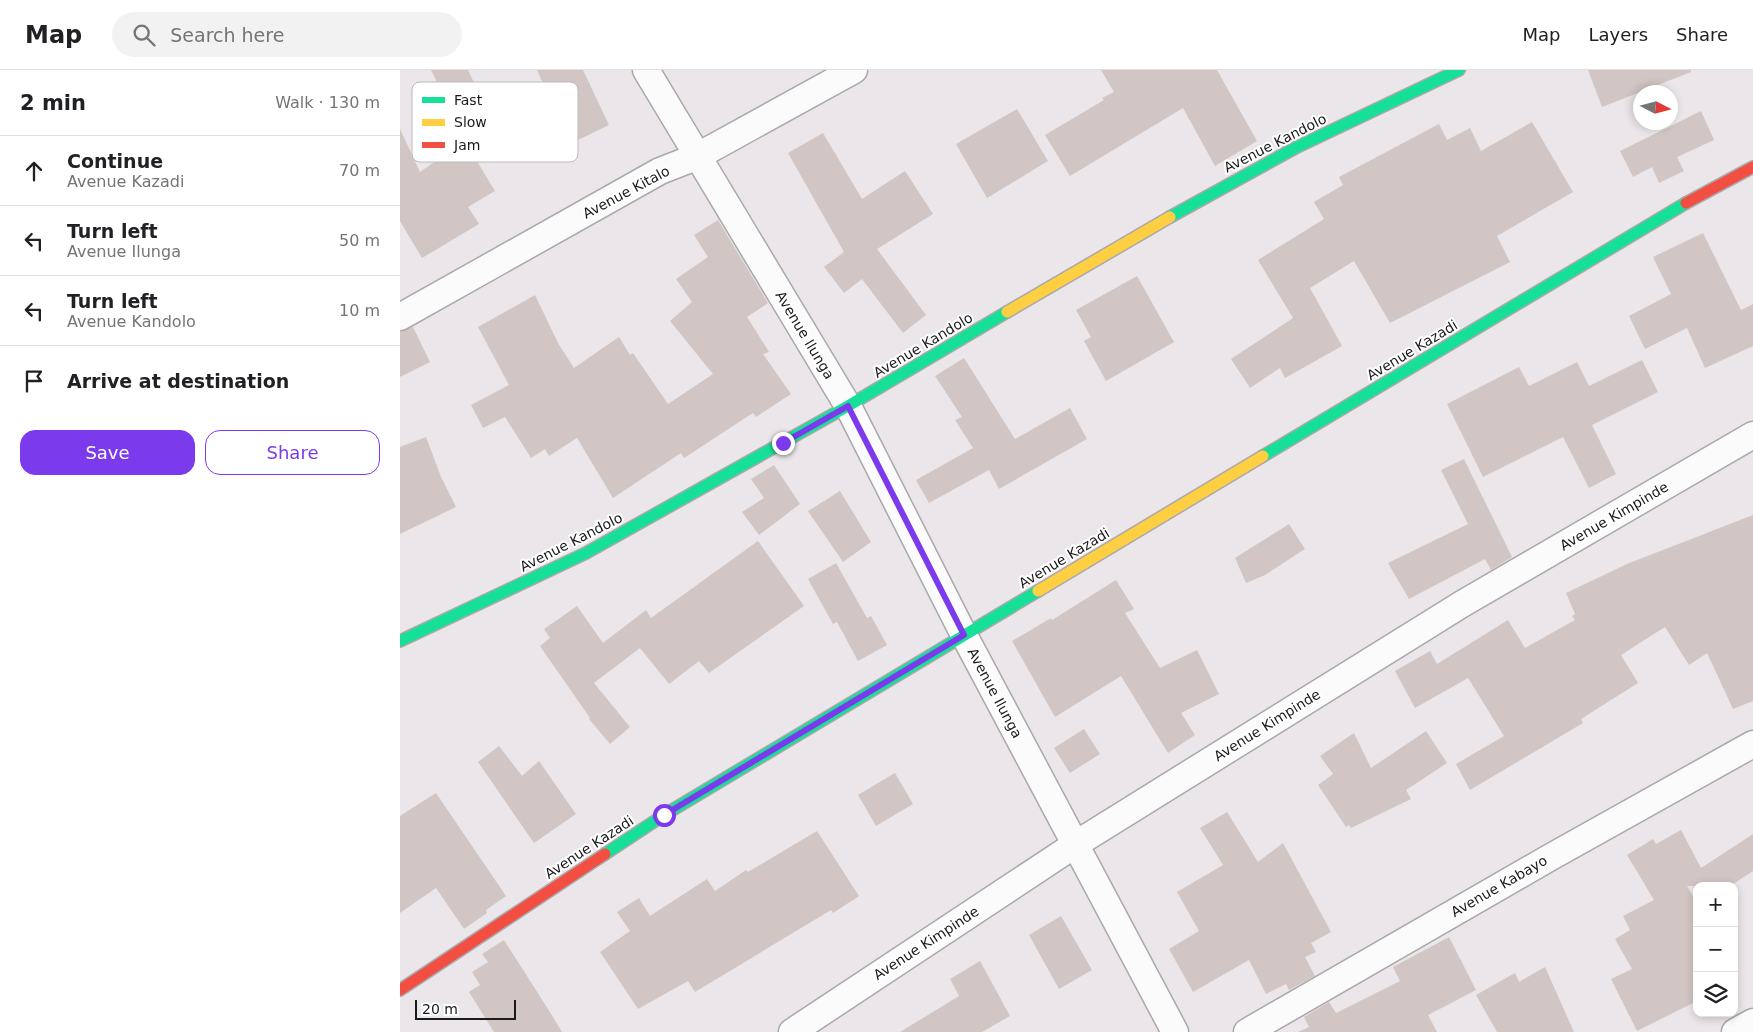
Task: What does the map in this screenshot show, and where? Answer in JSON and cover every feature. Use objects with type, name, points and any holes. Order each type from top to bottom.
[{"type":"street","name":"Avenue Ilunga","points":[[646,70],[696,157],[848,406],[964,635],[1175,1032]]},
{"type":"street","name":"Avenue Kitalo","points":[[400,317],[660,171],[696,157],[854,70]]},
{"type":"street","name":"Avenue Kandolo","points":[[400,641],[586,553],[848,406],[1148,228],[1295,148],[1459,70]]},
{"type":"street","name":"Avenue Kazadi","points":[[400,990],[664,815],[1698,196],[1753,167]]},
{"type":"street","name":"Avenue Kimpinde","points":[[792,1032],[1076,844],[1462,604],[1753,435]]},
{"type":"street","name":"Avenue Kabayo","points":[[1247,1032],[1549,858],[1753,744]]},
{"type":"street","points":[[1735,1032],[1753,1022]]},
{"type":"building","points":[[431,70],[468,70],[474,82],[437,82]]},
{"type":"building","points":[[537,70],[583,70],[609,125],[578,140],[578,82],[542,82]]},
{"type":"building","points":[[1101,70],[1217,70],[1257,141],[1215,166],[1183,108],[1070,176],[1045,135],[1104,100],[1102,98],[1114,92]]},
{"type":"building","points":[[1588,70],[1691,70],[1691,72],[1658,85],[1633,85],[1633,95],[1602,107]]},
{"type":"building","points":[[1017,109],[1048,161],[987,198],[956,144]]},
{"type":"building","points":[[1701,111],[1714,140],[1677,157],[1684,171],[1659,183],[1652,167],[1633,177],[1620,151],[1663,130],[1678,130],[1678,122]]},
{"type":"building","points":[[1532,122],[1573,192],[1497,236],[1510,262],[1390,323],[1354,261],[1310,288],[1342,346],[1285,378],[1280,368],[1250,388],[1231,359],[1293,318],[1258,260],[1324,219],[1314,202],[1343,185],[1339,177],[1439,124],[1447,140],[1470,128],[1481,151]]},
{"type":"building","points":[[400,129],[412,155],[412,162],[415,162],[420,172],[435,162],[477,162],[495,191],[468,207],[479,224],[422,258],[400,221]]},
{"type":"building","points":[[823,133],[862,199],[905,171],[933,214],[877,249],[926,315],[903,333],[862,279],[844,293],[824,267],[844,252],[788,153]]},
{"type":"building","points":[[718,220],[768,303],[747,317],[769,352],[763,354],[791,394],[756,417],[753,413],[684,458],[681,453],[613,498],[577,438],[549,456],[545,449],[531,458],[505,417],[483,428],[471,405],[509,385],[478,327],[535,295],[558,343],[574,368],[619,337],[630,355],[633,353],[668,404],[713,374],[670,321],[692,302],[676,279],[708,257],[694,235]]},
{"type":"building","points":[[1703,233],[1741,310],[1753,304],[1753,346],[1705,368],[1687,328],[1645,349],[1629,316],[1671,294],[1653,257]]},
{"type":"building","points":[[1137,276],[1174,342],[1106,381],[1084,341],[1091,337],[1076,310]]},
{"type":"building","points":[[413,327],[430,362],[400,377],[400,332]]},
{"type":"building","points":[[964,358],[1015,439],[1070,408],[1087,439],[999,489],[989,470],[929,503],[916,480],[973,448],[955,420],[962,417],[935,376]]},
{"type":"building","points":[[1642,360],[1658,392],[1592,425],[1616,474],[1589,488],[1563,437],[1483,477],[1447,404],[1519,367],[1529,386],[1577,362],[1589,386]]},
{"type":"building","points":[[426,437],[441,477],[456,507],[400,534],[400,447]]},
{"type":"building","points":[[1464,459],[1512,557],[1491,570],[1485,559],[1409,599],[1388,563],[1468,524],[1441,470]]},
{"type":"building","points":[[774,465],[800,504],[759,535],[742,512],[764,498],[751,479]]},
{"type":"building","points":[[840,491],[871,542],[843,562],[808,511]]},
{"type":"building","points":[[1753,515],[1753,701],[1733,709],[1707,653],[1689,665],[1665,627],[1621,655],[1638,683],[1581,719],[1583,723],[1470,790],[1456,764],[1504,736],[1468,678],[1415,708],[1395,671],[1430,651],[1437,664],[1508,620],[1525,648],[1575,620],[1572,616],[1575,614],[1566,593],[1627,564]]},
{"type":"building","points":[[1289,524],[1305,549],[1265,575],[1246,583],[1235,558]]},
{"type":"building","points":[[758,541],[804,606],[709,673],[699,661],[669,684],[640,648],[594,683],[630,727],[610,744],[589,719],[540,646],[550,638],[544,629],[577,606],[603,643],[646,610],[651,618]]},
{"type":"building","points":[[836,563],[867,618],[871,616],[887,645],[858,661],[837,622],[833,624],[808,579]]},
{"type":"building","points":[[1116,580],[1134,609],[1125,613],[1160,668],[1197,650],[1219,694],[1181,713],[1195,735],[1168,753],[1121,676],[1055,717],[1012,641],[1051,618],[1052,620]]},
{"type":"building","points":[[1084,729],[1100,754],[1070,773],[1054,748]]},
{"type":"building","points":[[1426,731],[1447,763],[1406,790],[1411,799],[1351,828],[1349,825],[1346,827],[1318,785],[1333,774],[1320,756],[1354,733],[1371,768]]},
{"type":"building","points":[[499,746],[522,776],[539,761],[576,814],[534,843],[478,762]]},
{"type":"building","points":[[895,773],[913,804],[876,826],[858,795]]},
{"type":"building","points":[[436,793],[506,896],[486,910],[487,913],[464,929],[436,888],[400,913],[400,816]]},
{"type":"building","points":[[1227,812],[1258,862],[1283,843],[1331,932],[1311,943],[1316,952],[1305,957],[1315,976],[1289,990],[1286,984],[1266,994],[1249,960],[1193,992],[1169,949],[1199,931],[1177,892],[1223,865],[1200,828]]},
{"type":"building","points":[[1681,830],[1701,868],[1753,834],[1753,871],[1736,882],[1693,882],[1693,886],[1687,886],[1693,896],[1693,1003],[1637,1031],[1611,979],[1632,969],[1615,939],[1630,930],[1623,916],[1654,900],[1627,855],[1653,839],[1656,844]]},
{"type":"building","points":[[817,831],[859,896],[833,913],[831,910],[695,992],[688,981],[638,1009],[600,952],[630,931],[617,912],[639,898],[650,916],[707,879],[715,891],[746,870],[748,872]]},
{"type":"building","points":[[1061,916],[1092,970],[1059,989],[1029,935]]},
{"type":"building","points":[[1449,937],[1476,990],[1428,1015],[1437,1032],[1298,1032],[1309,1027],[1304,1017],[1329,1002],[1336,1013],[1400,981],[1393,967]]},
{"type":"building","points":[[504,940],[562,1032],[494,1032],[469,992],[480,985],[472,972],[488,962],[482,954]]},
{"type":"building","points":[[980,961],[1010,1016],[982,1032],[900,1032],[959,996],[950,979]]},
{"type":"building","points":[[1545,967],[1574,1032],[1497,1032],[1476,995],[1515,973],[1519,982]]},
{"type":"traffic: fast","points":[[1170,217],[1295,148],[1459,70]]},
{"type":"traffic: fast","points":[[1263,456],[1686,203]]},
{"type":"traffic: fast","points":[[400,641],[586,553],[848,406],[1007,312]]},
{"type":"traffic: fast","points":[[605,854],[664,815],[1038,591]]},
{"type":"traffic: slow","points":[[1007,312],[1170,217]]},
{"type":"traffic: slow","points":[[1038,591],[1263,456]]},
{"type":"traffic: jam","points":[[1686,203],[1753,167]]},
{"type":"traffic: jam","points":[[400,990],[605,854]]},
{"type":"route","points":[[664,815],[964,635],[848,406],[783,443]]}]
